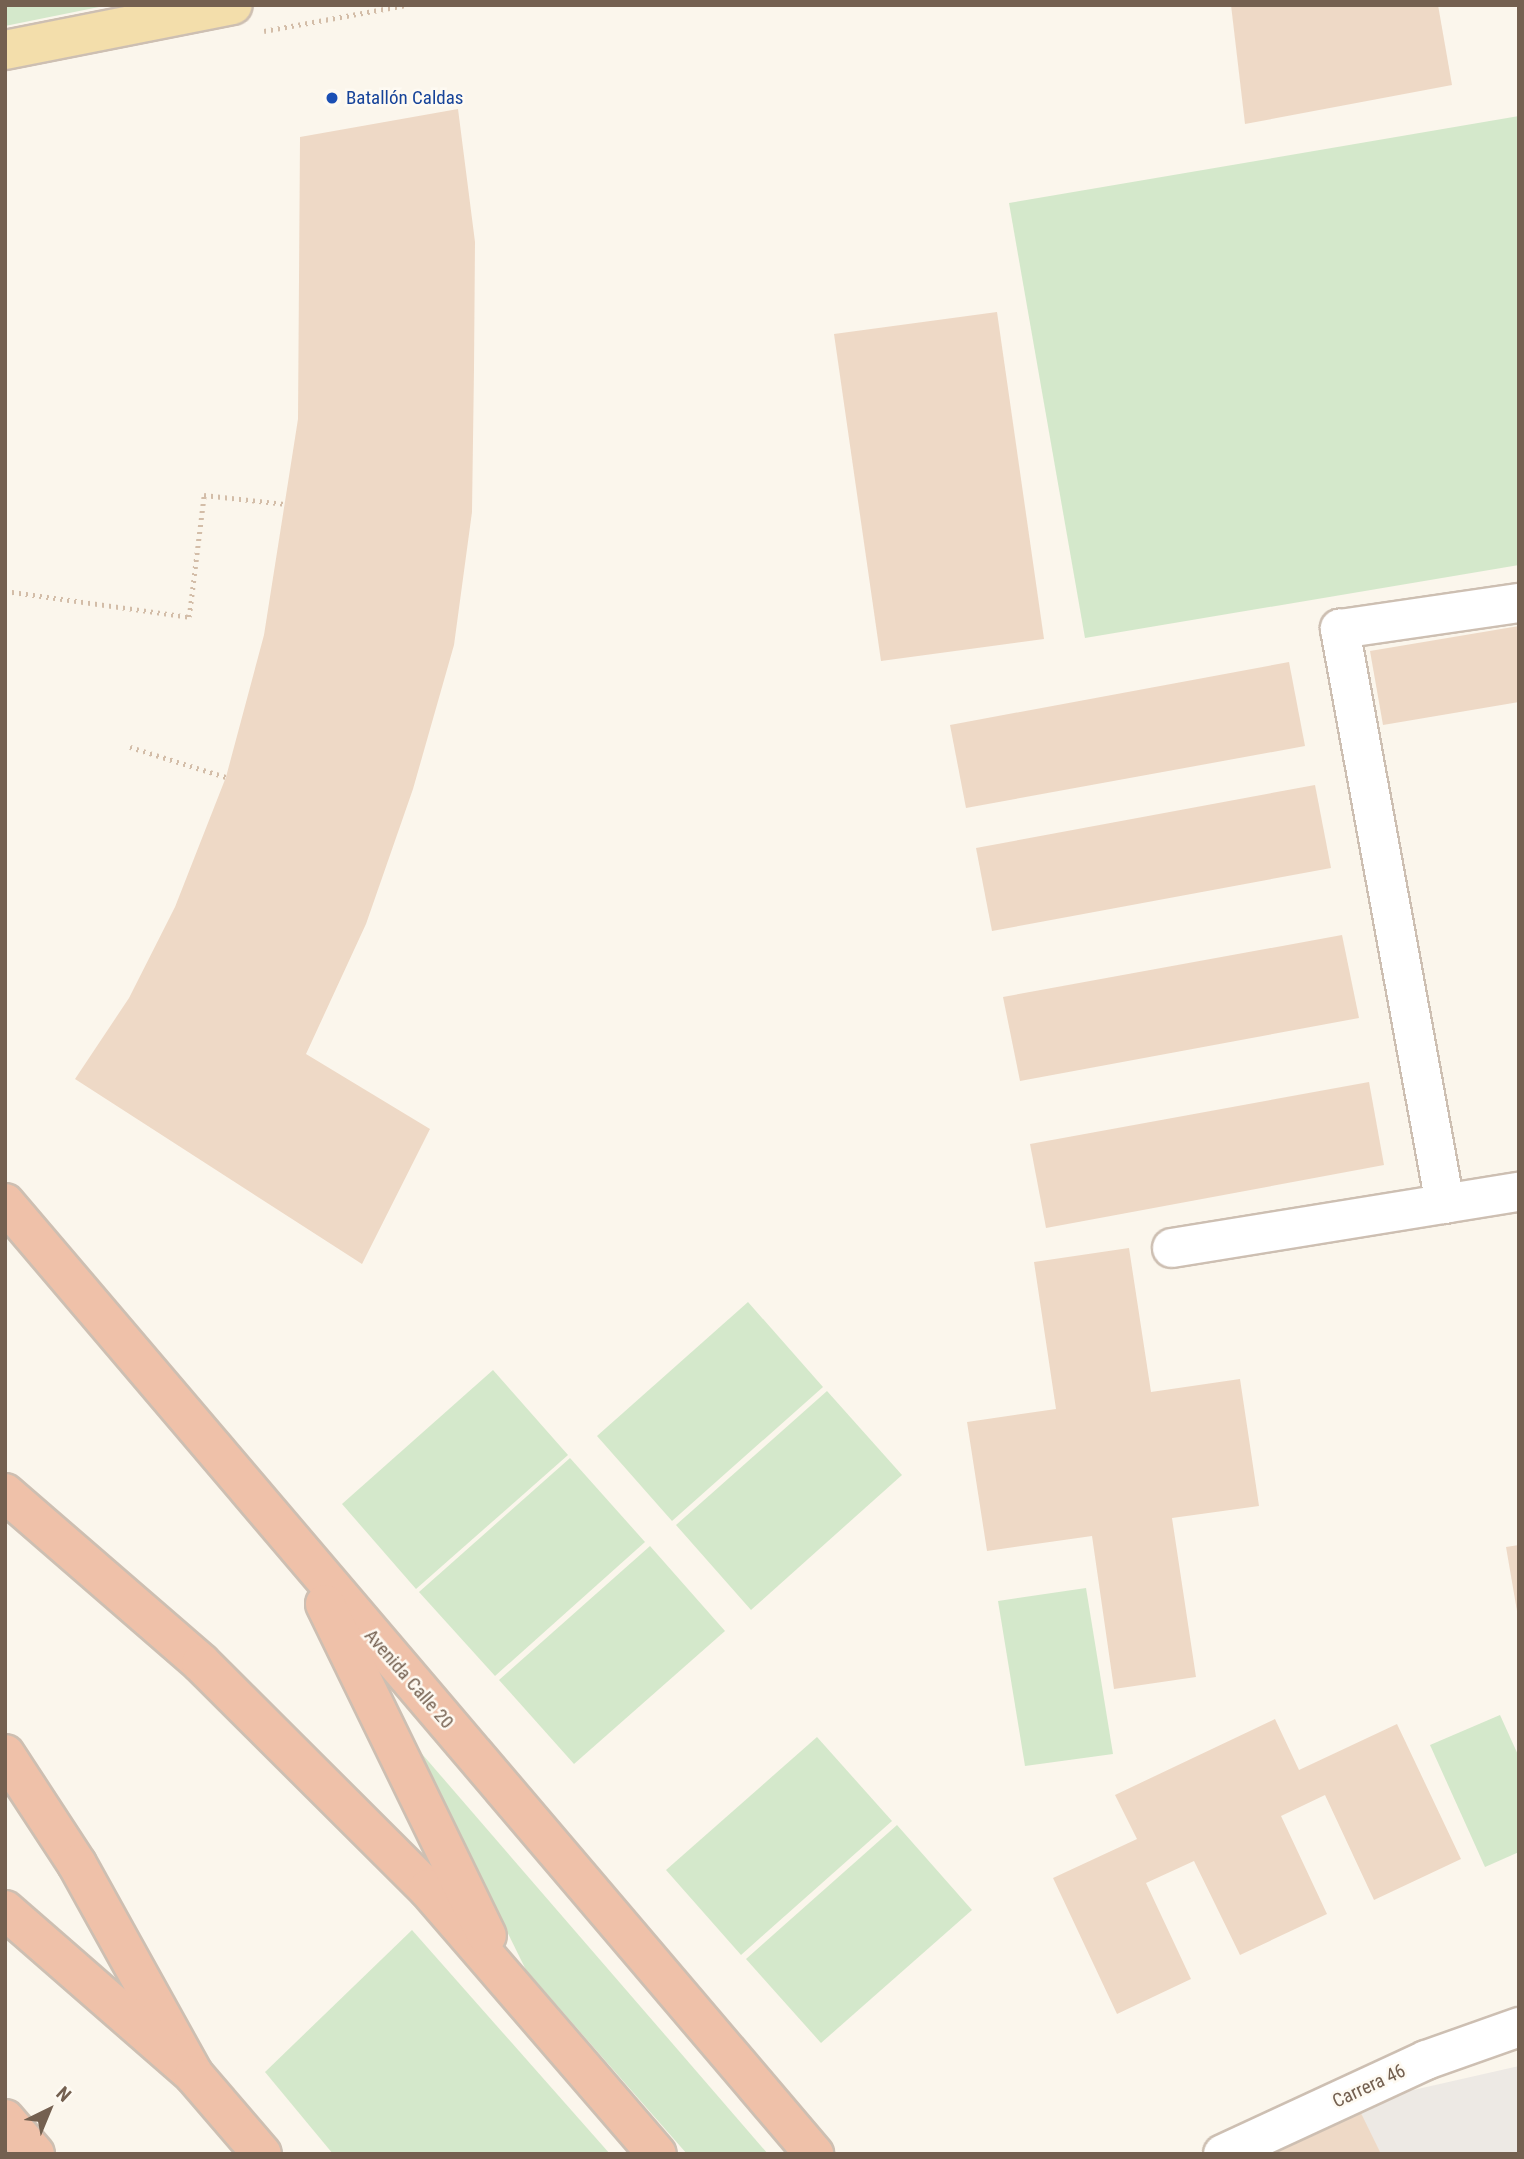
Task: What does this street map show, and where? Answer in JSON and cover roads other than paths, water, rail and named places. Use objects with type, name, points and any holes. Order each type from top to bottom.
[{"type":"highway","name":"Avenida Calle 20","points":[[5,1203],[814,2154]]},
{"type":"highway","points":[[5,1493],[201,1663],[428,1889],[657,2154]]},
{"type":"highway","points":[[299,1551],[513,1988]]},
{"type":"highway","points":[[5,1754],[77,1864],[194,2076]]},
{"type":"highway","points":[[5,1910],[194,2076],[262,2154]]},
{"type":"highway","points":[[5,2119],[35,2154]]},
{"type":"main road","points":[[5,50],[151,12],[215,7]]},
{"type":"street","points":[[1445,1204],[1340,629],[1519,603]]},
{"type":"street","points":[[1172,1248],[1519,1192]]},
{"type":"street","name":"Carrera 46","points":[[1223,2154],[1426,2060],[1519,2027]]},
{"type":"place","name":"Batallón Caldas","points":[[332,98]]}]
